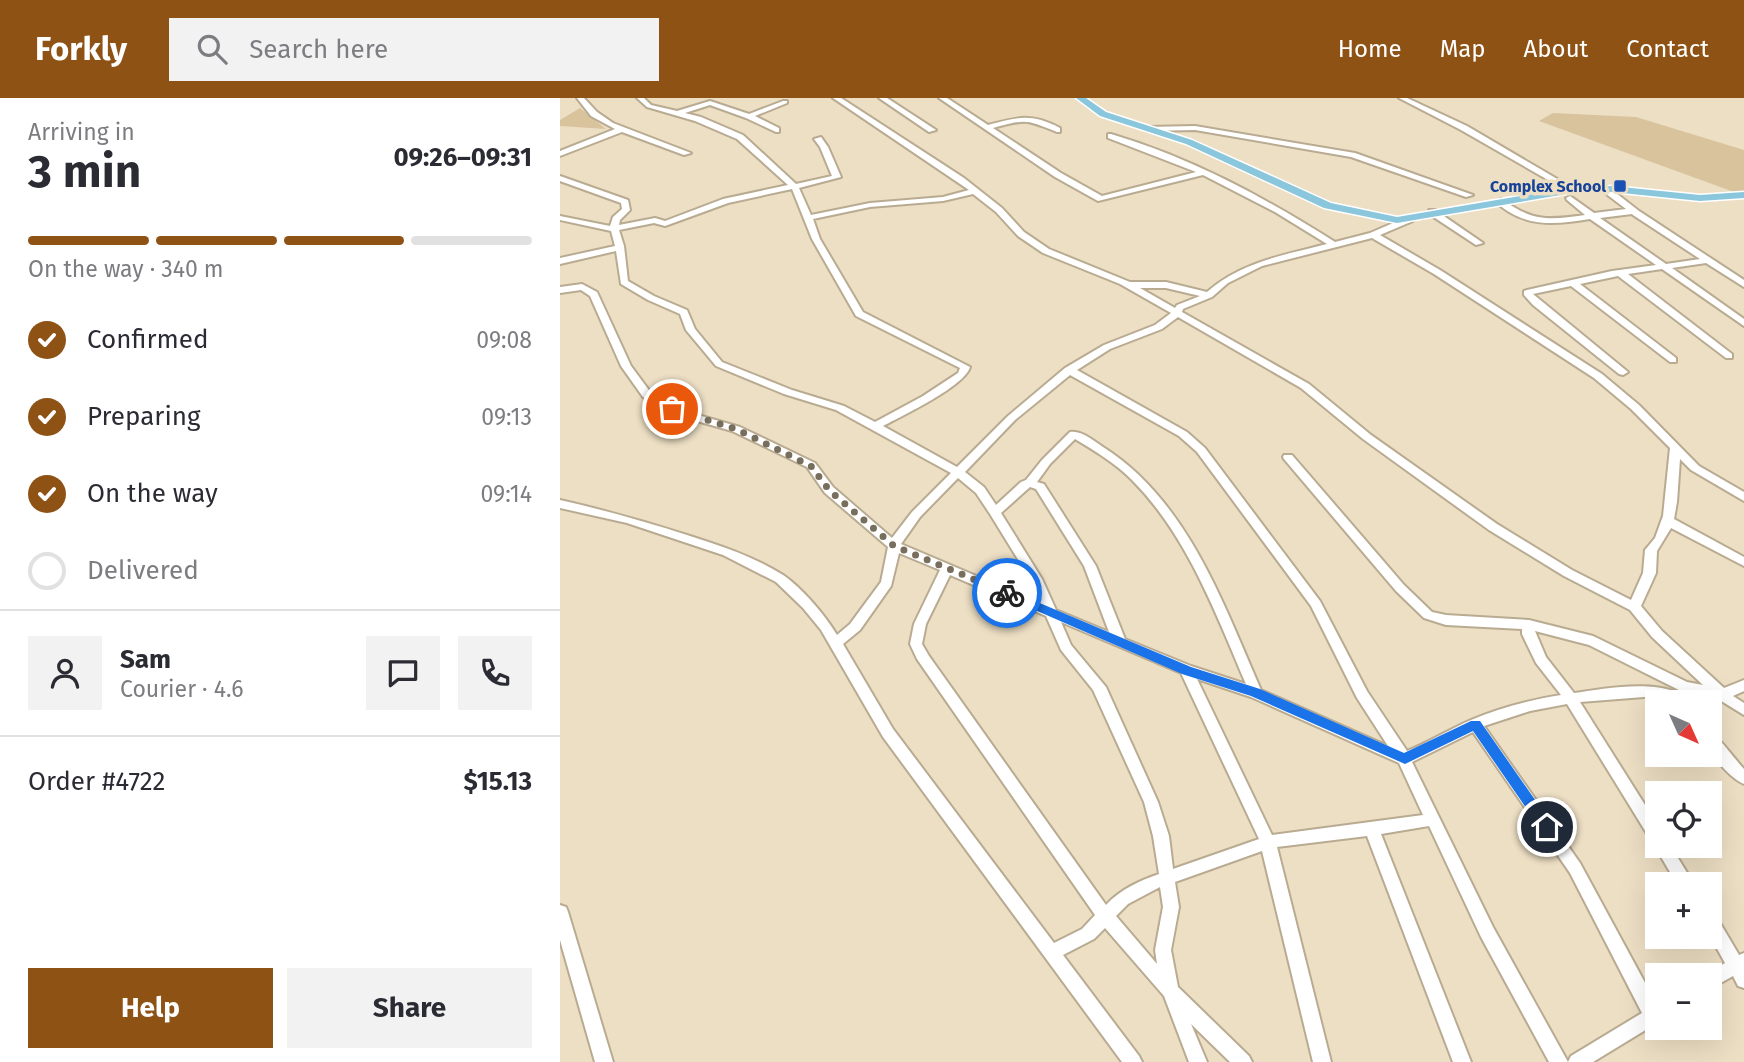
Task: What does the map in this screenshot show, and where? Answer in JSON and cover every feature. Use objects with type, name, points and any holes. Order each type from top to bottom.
[{"type":"main road","points":[[1080,98],[1103,114],[1232,160],[1328,206],[1397,220],[1499,201],[1604,188],[1700,198],[1744,195]]},
{"type":"street","points":[[580,98],[601,120],[687,153]]},
{"type":"street","points":[[640,98],[649,106],[679,113],[740,136],[795,187],[816,239],[859,314],[965,367],[963,374],[948,385],[875,426]]},
{"type":"street","points":[[836,98],[975,191],[1021,234],[1046,251],[1127,285],[1305,386],[1367,437],[1493,527],[1568,573],[1634,607],[1657,634],[1717,690]]},
{"type":"street","points":[[882,98],[932,130]]},
{"type":"street","points":[[942,98],[1058,175],[1101,199],[1206,172]]},
{"type":"street","points":[[1402,98],[1464,128],[1571,194],[1592,216],[1744,323]]},
{"type":"street","points":[[749,116],[785,102]]},
{"type":"street","points":[[679,113],[710,103],[749,116],[776,130]]},
{"type":"street","points":[[989,127],[1029,117],[1036,118],[1057,131]]},
{"type":"street","points":[[1147,129],[1195,128],[1352,155],[1469,195]]},
{"type":"street","points":[[560,154],[622,129]]},
{"type":"street","points":[[1111,136],[1206,172],[1262,200],[1332,244]]},
{"type":"street","points":[[560,218],[614,229],[655,220],[666,224],[726,201],[837,177],[828,163],[825,146],[818,139]]},
{"type":"street","points":[[560,177],[625,202],[626,210],[616,219],[614,229],[618,236],[624,282],[651,298],[684,312],[691,330],[719,365],[788,392],[840,408],[958,472],[980,490],[1018,546],[1066,647],[1099,687],[1141,779],[1161,836],[1171,907],[1163,950],[1170,991],[1198,1062]]},
{"type":"street","points":[[1604,188],[1744,284]]},
{"type":"street","points":[[808,218],[870,205],[943,199],[975,191]]},
{"type":"street","points":[[1499,201],[1523,218],[1535,222],[1634,211]]},
{"type":"street","points":[[1432,212],[1479,243]]},
{"type":"street","points":[[836,643],[856,627],[887,583],[894,546],[930,496],[958,472],[1004,421],[1069,370],[1177,314],[1180,307],[1209,295],[1225,281],[1259,264],[1373,235],[1410,219]]},
{"type":"street","points":[[1373,235],[1437,272],[1598,376],[1695,468],[1744,497]]},
{"type":"street","points":[[560,261],[618,248]]},
{"type":"street","points":[[1623,372],[1527,295],[1533,290],[1620,273],[1710,260]]},
{"type":"street","points":[[1620,273],[1729,356]]},
{"type":"street","points":[[1573,283],[1673,360]]},
{"type":"street","points":[[1127,285],[1173,286],[1209,295]]},
{"type":"street","points":[[560,290],[582,287],[594,294],[626,366],[647,395],[680,413],[736,429],[811,466],[845,506],[894,546],[1186,670],[1256,692],[1405,758],[1475,724],[1522,707],[1570,697],[1645,691]]},
{"type":"street","points":[[1069,370],[1183,434],[1201,450],[1316,604],[1362,694],[1405,758],[1487,932],[1559,1062]]},
{"type":"street","points":[[995,512],[1030,483],[1074,434],[1115,460],[1143,485],[1208,584],[1256,692]]},
{"type":"street","points":[[1634,607],[1647,583],[1653,562],[1651,550],[1661,541],[1668,522],[1675,447]]},
{"type":"street","points":[[1287,457],[1400,589],[1428,615],[1446,620],[1529,625],[1593,640],[1684,686],[1701,690]]},
{"type":"street","points":[[1030,483],[1044,491],[1090,566],[1119,641]]},
{"type":"street","points":[[560,504],[629,520],[727,552],[780,579],[820,619],[888,733],[1133,1062]]},
{"type":"street","points":[[1668,522],[1744,562]]},
{"type":"street","points":[[947,569],[920,624],[916,645],[1105,916],[1170,991],[1243,1062]]},
{"type":"street","points":[[1529,625],[1528,634],[1541,660],[1570,697],[1645,818]]},
{"type":"street","points":[[1186,670],[1268,842],[1322,1062]]},
{"type":"street","points":[[1722,695],[1744,685]]},
{"type":"street","points":[[1722,695],[1744,710]]},
{"type":"street","points":[[1475,724],[1575,868],[1645,997]]},
{"type":"street","points":[[1722,754],[1744,778]]},
{"type":"street","points":[[1051,953],[1088,933],[1122,899],[1145,886],[1268,842],[1423,822],[1432,818]]},
{"type":"street","points":[[1371,827],[1462,1062]]},
{"type":"street","points":[[560,912],[604,1062]]},
{"type":"street","points":[[1722,939],[1742,968],[1722,976]]},
{"type":"street","points":[[1577,1062],[1645,1021]]},
{"type":"shaded area","points":[[580,108],[606,129],[560,126],[560,120]]},
{"type":"shaded area","points":[[1553,113],[1636,117],[1744,150],[1744,191],[1734,192],[1539,121]]},
{"type":"way so far","points":[[672,409],[736,429],[811,466],[829,490],[853,514],[894,546],[1007,593]]},
{"type":"place","name":"Complex School","points":[[1620,186]]},
{"type":"route","points":[[1007,593],[1186,670],[1256,692],[1405,758],[1425,751],[1475,724],[1547,827]]}]
